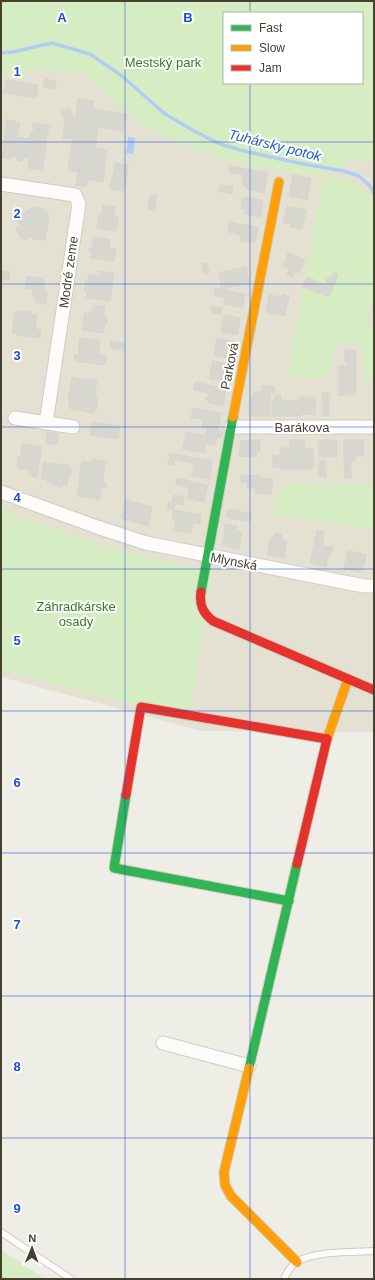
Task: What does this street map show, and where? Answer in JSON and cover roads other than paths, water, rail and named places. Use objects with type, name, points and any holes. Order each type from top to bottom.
[{"type":"street","name":"Parková","points":[[279,182],[231,426],[209,556],[200,599],[201,607],[204,614],[213,621],[348,678]]},
{"type":"street","name":"Modré zeme","points":[[1,184],[75,195],[79,204],[46,423]]},
{"type":"street","points":[[15,418],[73,426]]},
{"type":"street","name":"Barákova","points":[[231,426],[374,427]]},
{"type":"street","name":"Mlynská","points":[[1,492],[146,543],[364,586],[374,586]]},
{"type":"street","points":[[297,1262],[226,1190],[223,1182],[224,1172],[327,739],[348,678],[374,690]]},
{"type":"street","points":[[289,901],[114,868],[141,707],[327,739]]},
{"type":"street","points":[[163,1043],[249,1066]]},
{"type":"lane","points":[[1,1232],[72,1279]]},
{"type":"lane","points":[[284,1279],[289,1269],[297,1262],[307,1257],[326,1254],[374,1251]]},
{"type":"water","points":[[128,137],[135,138],[133,154],[126,153]]},
{"type":"waterway","name":"Tuhársky potok","points":[[1,53],[13,52],[52,43],[90,54],[122,76],[165,114],[220,144],[298,163],[344,171],[359,176],[370,186],[374,194]]},
{"type":"park label","name":"Mestský park","points":[[163,62]]},
{"type":"park label","name":"Záhradkárske osady","points":[[76,614]]}]
